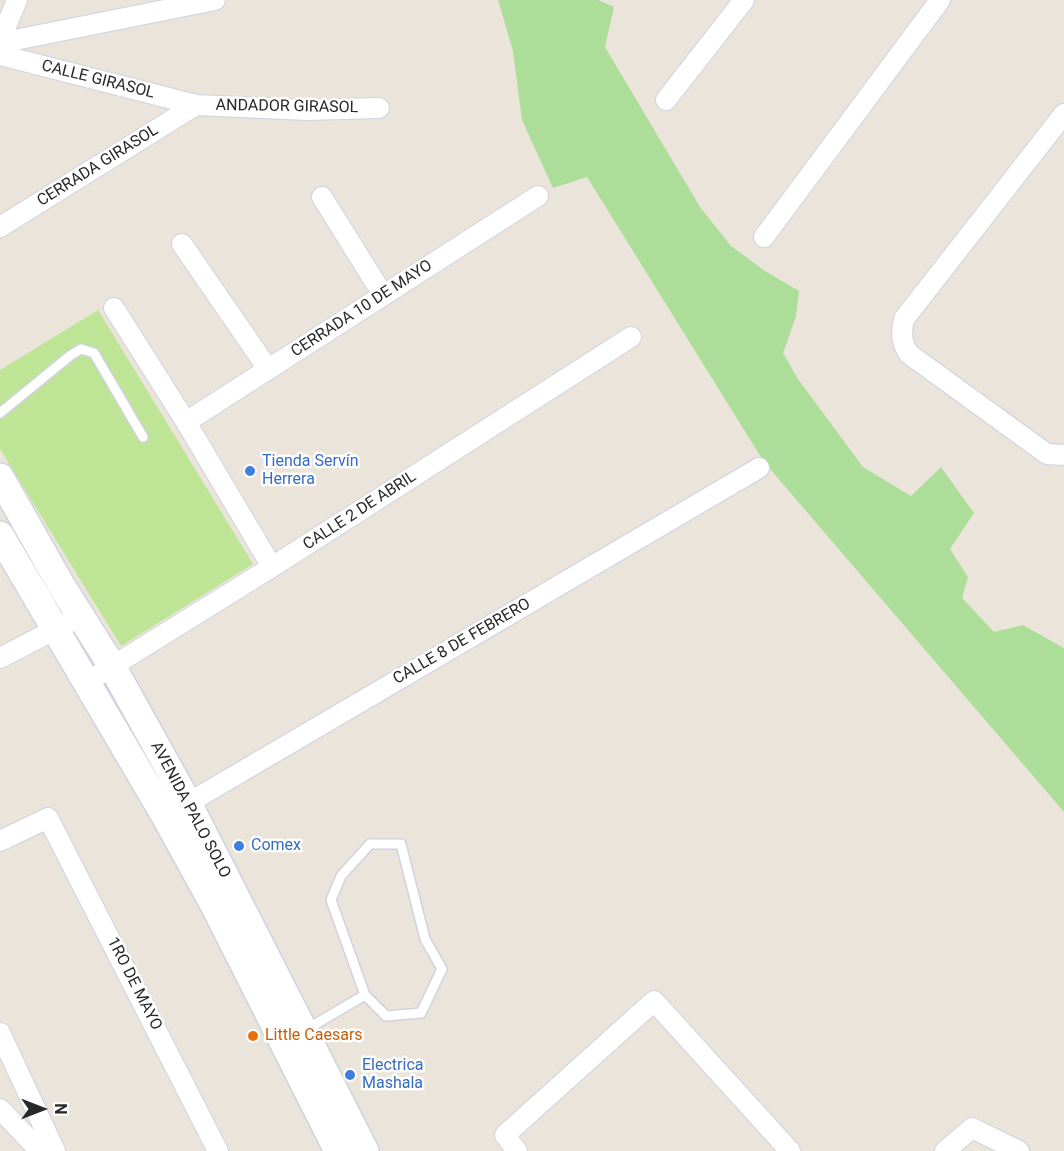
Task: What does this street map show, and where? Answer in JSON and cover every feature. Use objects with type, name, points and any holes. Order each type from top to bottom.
[{"type":"main road","name":"AVENIDA PALO SOLO","points":[[1,482],[112,666],[188,803],[364,1151]]},
{"type":"main road","name":"AVENIDA PALO SOLO","points":[[0,535],[165,816],[214,905],[338,1151]]},
{"type":"street","points":[[0,42],[17,0]]},
{"type":"street","points":[[0,42],[216,0]]},
{"type":"street","points":[[666,100],[744,0]]},
{"type":"street","points":[[764,237],[940,0]]},
{"type":"street","name":"CALLE GIRASOL","points":[[0,55],[196,105]]},
{"type":"street","name":"ANDADOR GIRASOL","points":[[196,105],[307,110],[379,108]]},
{"type":"street","name":"CERRADA GIRASOL","points":[[0,227],[196,105]]},
{"type":"street","points":[[1055,454],[909,354],[902,344],[901,332],[904,320],[1064,114]]},
{"type":"street","name":"CERRADA 10 DE MAYO","points":[[186,422],[538,196]]},
{"type":"street","points":[[322,197],[383,295]]},
{"type":"street","points":[[182,244],[268,369]]},
{"type":"street","points":[[114,308],[186,422],[272,567]]},
{"type":"street","name":"CALLE 2 DE ABRIL","points":[[87,682],[272,567],[631,337]]},
{"type":"street","name":"CALLE 8 DE FEBRERO","points":[[165,816],[759,468]]},
{"type":"street","points":[[0,658],[81,616]]},
{"type":"street","name":"1RO DE MAYO","points":[[0,841],[48,818],[218,1151]]},
{"type":"street","points":[[517,1151],[505,1135],[654,1001],[790,1151]]},
{"type":"street","points":[[0,1033],[55,1151]]},
{"type":"street","points":[[0,1110],[40,1151]]},
{"type":"street","points":[[945,1151],[972,1128],[1019,1151]]},
{"type":"lane","points":[[0,413],[81,349],[94,353],[143,437]]},
{"type":"lane","points":[[370,844],[401,844],[425,939],[442,969],[421,1013],[386,1016],[365,995],[331,900],[340,876],[370,844]]},
{"type":"lane","points":[[304,1030],[365,995]]},
{"type":"green space","points":[[498,0],[598,0],[614,7],[605,47],[700,207],[731,246],[765,271],[799,291],[796,316],[783,353],[798,379],[863,467],[911,496],[941,467],[974,513],[950,549],[968,577],[962,598],[994,632],[1023,625],[1064,648],[1064,812],[764,462],[587,177],[553,188],[522,120],[513,51]]},
{"type":"green space","points":[[98,310],[253,564],[121,646],[0,449],[0,370]]},
{"type":"place","name":"Tienda Servín Herrera","points":[[250,471]]},
{"type":"place","name":"Comex","points":[[239,846]]},
{"type":"place","name":"Little Caesars","points":[[253,1036]]},
{"type":"place","name":"Electrica Mashala","points":[[350,1075]]}]
